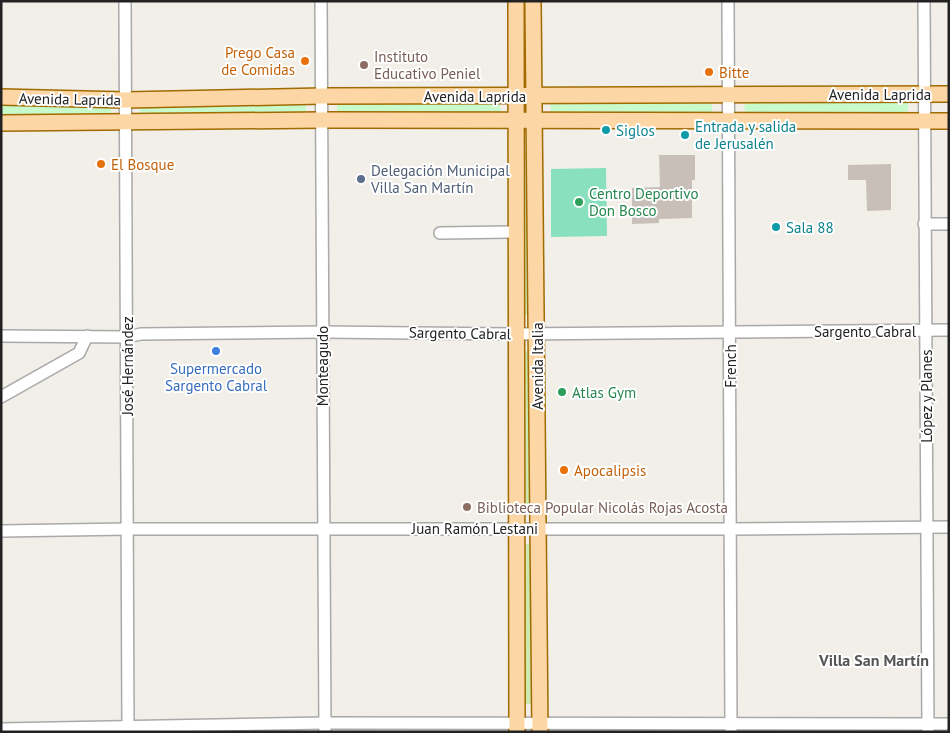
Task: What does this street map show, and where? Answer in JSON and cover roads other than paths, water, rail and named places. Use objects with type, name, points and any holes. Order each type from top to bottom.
[{"type":"main road","name":"Avenida Italia","points":[[516,1],[517,728]]},
{"type":"main road","name":"Avenida Italia","points":[[534,1],[540,727]]},
{"type":"main road","name":"Avenida Laprida","points":[[1,97],[126,100],[322,96],[534,97],[949,94]]},
{"type":"main road","name":"Avenida Laprida","points":[[1,123],[322,120],[949,121]]},
{"type":"street","name":"José Hernández","points":[[125,1],[128,730]]},
{"type":"street","name":"Monteagudo","points":[[321,1],[325,728]]},
{"type":"street","name":"French","points":[[728,1],[730,120],[731,727]]},
{"type":"street","name":"López y Planes","points":[[924,1],[928,728]]},
{"type":"street","points":[[924,224],[949,224]]},
{"type":"street","points":[[440,234],[516,232]]},
{"type":"street","name":"Sargento Cabral","points":[[1,336],[126,336],[141,334],[322,332],[517,334],[949,330]]},
{"type":"street","points":[[1,397],[79,353],[87,336]]},
{"type":"street","name":"Juan Ramón Lestani","points":[[1,531],[128,528],[730,530],[949,527]]},
{"type":"street","points":[[1,729],[928,728],[949,724]]},
{"type":"place","name":"Prego Casa de Comidas","points":[[305,61]]},
{"type":"place","name":"Instituto Educativo Peniel","points":[[364,65]]},
{"type":"place","name":"Bitte","points":[[709,72]]},
{"type":"place","name":"Siglos","points":[[606,130]]},
{"type":"place","name":"Entrada y salida de Jerusalén","points":[[685,135]]},
{"type":"place","name":"El Bosque","points":[[101,164]]},
{"type":"place","name":"Delegación Municipal Villa San Martín","points":[[361,179]]},
{"type":"place","name":"Centro Deportivo Don Bosco","points":[[579,202]]},
{"type":"place","name":"Sala 88","points":[[776,227]]},
{"type":"place","name":"Supermercado Sargento Cabral","points":[[216,351]]},
{"type":"place","name":"Atlas Gym","points":[[562,392]]},
{"type":"place","name":"Apocalipsis","points":[[564,470]]},
{"type":"place","name":"Biblioteca Popular Nicolás Rojas Acosta","points":[[467,507]]},
{"type":"district","name":"Villa San Martín","points":[[874,660]]}]
